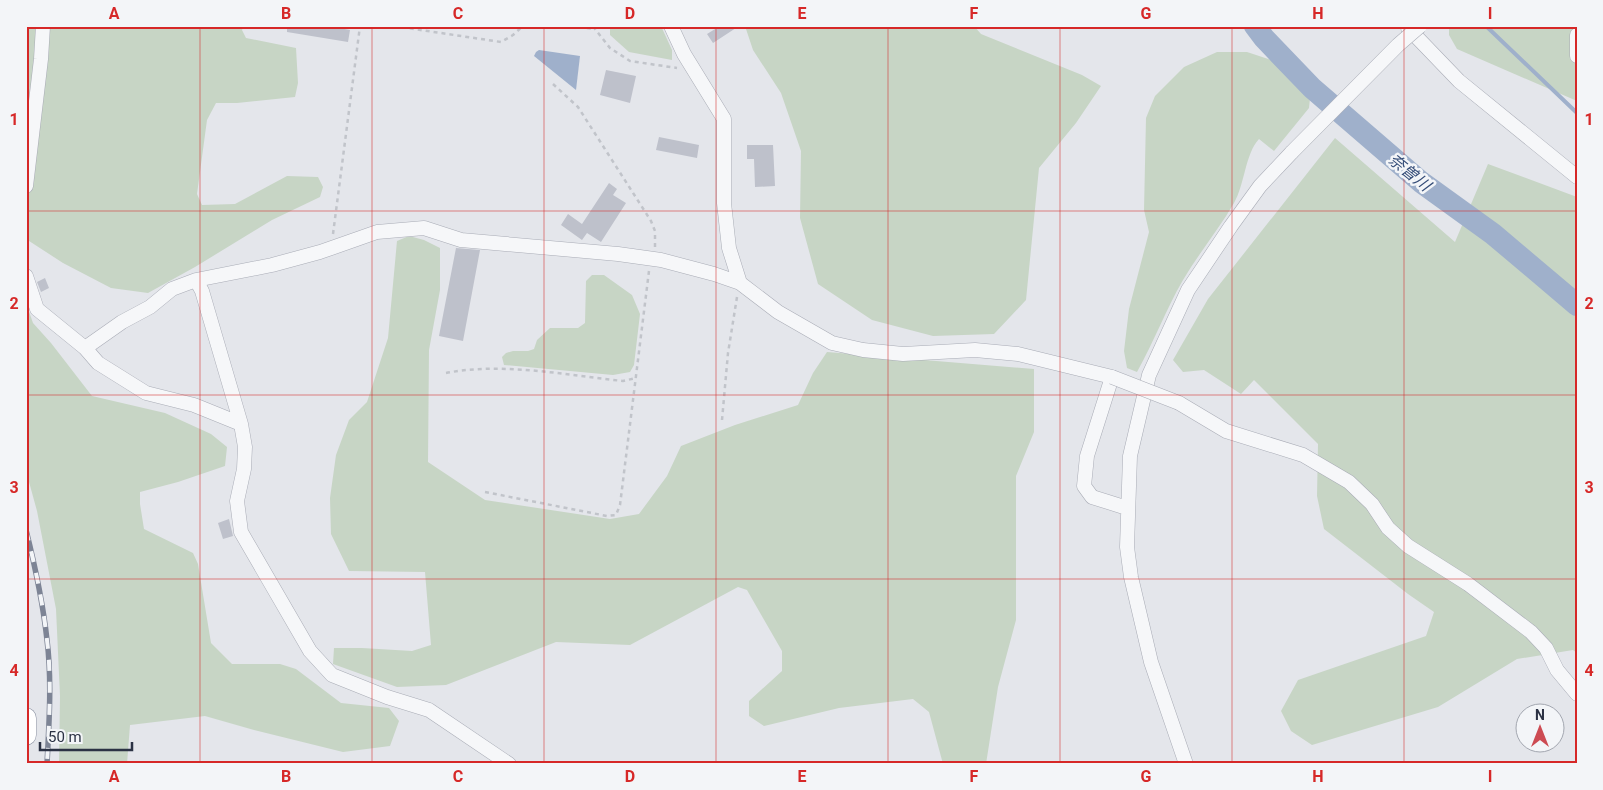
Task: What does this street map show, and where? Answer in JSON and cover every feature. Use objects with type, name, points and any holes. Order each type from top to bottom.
[{"type":"highway","points":[[26,718],[26,735]]},
{"type":"street","points":[[26,186],[39,78],[42,26]]},
{"type":"street","points":[[671,26],[684,54],[724,119],[724,203],[729,248],[740,283]]},
{"type":"street","points":[[1186,764],[1151,662],[1131,577],[1127,547],[1127,508],[1130,456],[1144,394],[1152,366],[1188,290],[1260,186],[1414,27],[1459,80],[1577,176]]},
{"type":"street","points":[[1577,35],[1577,56]]},
{"type":"street","points":[[85,348],[122,322],[150,307],[172,289],[196,280],[272,265],[377,232],[424,228],[461,240],[654,259],[714,274],[740,283],[778,312],[832,343],[863,350],[903,354],[975,350],[1018,354],[1112,377],[1179,403],[1226,432],[1303,455],[1349,482],[1372,504],[1388,528],[1408,546],[1468,584],[1531,632],[1546,648],[1558,670],[1577,694]]},
{"type":"street","points":[[26,276],[37,309],[85,348],[98,363],[146,393],[194,406],[241,424]]},
{"type":"street","points":[[196,280],[202,291],[241,424],[245,447],[244,469],[237,501],[241,532],[310,652],[332,675],[365,689],[429,710],[509,764]]},
{"type":"street","points":[[1112,377],[1087,456],[1084,486],[1092,497],[1127,508]]},
{"type":"path","points":[[331,248],[360,26]]},
{"type":"path","points":[[394,26],[501,42],[513,35],[522,26]]},
{"type":"path","points":[[571,26],[595,28],[610,48],[630,61],[696,71]]},
{"type":"path","points":[[485,492],[606,516],[616,515],[620,505],[650,269],[654,259],[655,232],[651,221],[578,107],[553,84]]},
{"type":"path","points":[[722,420],[728,353],[740,283]]},
{"type":"path","points":[[446,373],[470,368],[495,368],[623,381],[636,378]]},
{"type":"green space","points":[[26,26],[244,26],[242,30],[246,38],[296,48],[298,83],[295,97],[237,103],[216,103],[207,120],[197,194],[202,205],[235,204],[287,176],[318,177],[323,187],[320,197],[272,220],[148,293],[111,288],[63,263],[26,239]]},
{"type":"green space","points":[[610,26],[661,26],[672,50],[672,60],[629,52],[610,35]]},
{"type":"green space","points":[[745,26],[974,26],[981,34],[1082,75],[1101,86],[1076,123],[1039,168],[1026,300],[994,334],[933,336],[872,320],[818,284],[800,218],[801,151],[781,93],[753,50]]},
{"type":"green space","points":[[1449,26],[1577,26],[1577,101],[1457,49],[1449,35]]},
{"type":"green space","points":[[1217,52],[1247,52],[1277,62],[1310,98],[1309,108],[1274,151],[1259,139],[1254,145],[1234,203],[1183,280],[1137,372],[1127,368],[1124,351],[1129,309],[1149,232],[1144,210],[1146,118],[1155,96],[1184,67]]},
{"type":"green space","points":[[1335,138],[1455,242],[1488,164],[1577,197],[1577,653],[1573,650],[1517,659],[1438,707],[1312,745],[1291,731],[1281,711],[1298,680],[1426,636],[1434,612],[1324,529],[1317,496],[1318,444],[1254,380],[1241,394],[1204,370],[1183,372],[1173,360],[1208,299]]},
{"type":"green space","points":[[409,236],[424,240],[440,248],[440,290],[429,350],[428,462],[485,500],[610,519],[639,514],[667,476],[681,446],[735,425],[798,405],[813,373],[827,352],[1034,369],[1034,432],[1016,476],[1016,620],[998,687],[986,764],[943,764],[929,712],[913,699],[839,708],[764,726],[749,716],[749,701],[782,671],[782,651],[747,590],[738,587],[630,645],[556,642],[446,685],[397,687],[333,664],[334,648],[412,651],[431,645],[425,572],[349,571],[331,534],[330,498],[336,455],[349,420],[367,402],[388,338],[397,241]]},
{"type":"green space","points":[[592,275],[604,275],[632,295],[640,314],[634,365],[630,372],[613,375],[504,365],[502,357],[506,353],[534,349],[537,340],[550,328],[578,328],[585,323],[586,281]]},
{"type":"green space","points":[[26,303],[33,323],[92,396],[165,413],[211,434],[227,447],[225,466],[178,482],[140,492],[144,529],[193,553],[198,564],[211,643],[232,664],[280,664],[296,669],[341,703],[389,708],[399,721],[390,746],[343,752],[205,716],[130,725],[127,764],[59,764],[60,696],[56,609],[37,511],[26,471]]},
{"type":"water","points":[[539,50],[580,56],[576,90],[534,56]]},
{"type":"building","points":[[287,26],[328,26],[350,30],[348,42],[287,32]]},
{"type":"building","points":[[720,26],[739,26],[713,43],[707,34]]},
{"type":"building","points":[[606,70],[636,76],[630,103],[600,95]]},
{"type":"building","points":[[659,137],[699,145],[697,158],[656,150]]},
{"type":"building","points":[[747,145],[773,145],[775,186],[755,187],[754,159],[747,159]]},
{"type":"building","points":[[609,183],[617,189],[613,195],[626,203],[601,242],[587,233],[582,240],[561,225],[568,214],[582,224]]},
{"type":"building","points":[[456,248],[480,250],[463,341],[439,336]]},
{"type":"building","points":[[45,278],[49,288],[41,292],[37,282]]},
{"type":"building","points":[[229,519],[233,536],[223,539],[218,523]]},
{"type":"waterway","name":"奈曽川","points":[[1255,26],[1312,88],[1421,182],[1493,234],[1577,305]]},
{"type":"waterway","points":[[1486,26],[1577,113]]},
{"type":"railway","points":[[26,530],[41,598],[49,655],[50,702],[47,764]]}]
